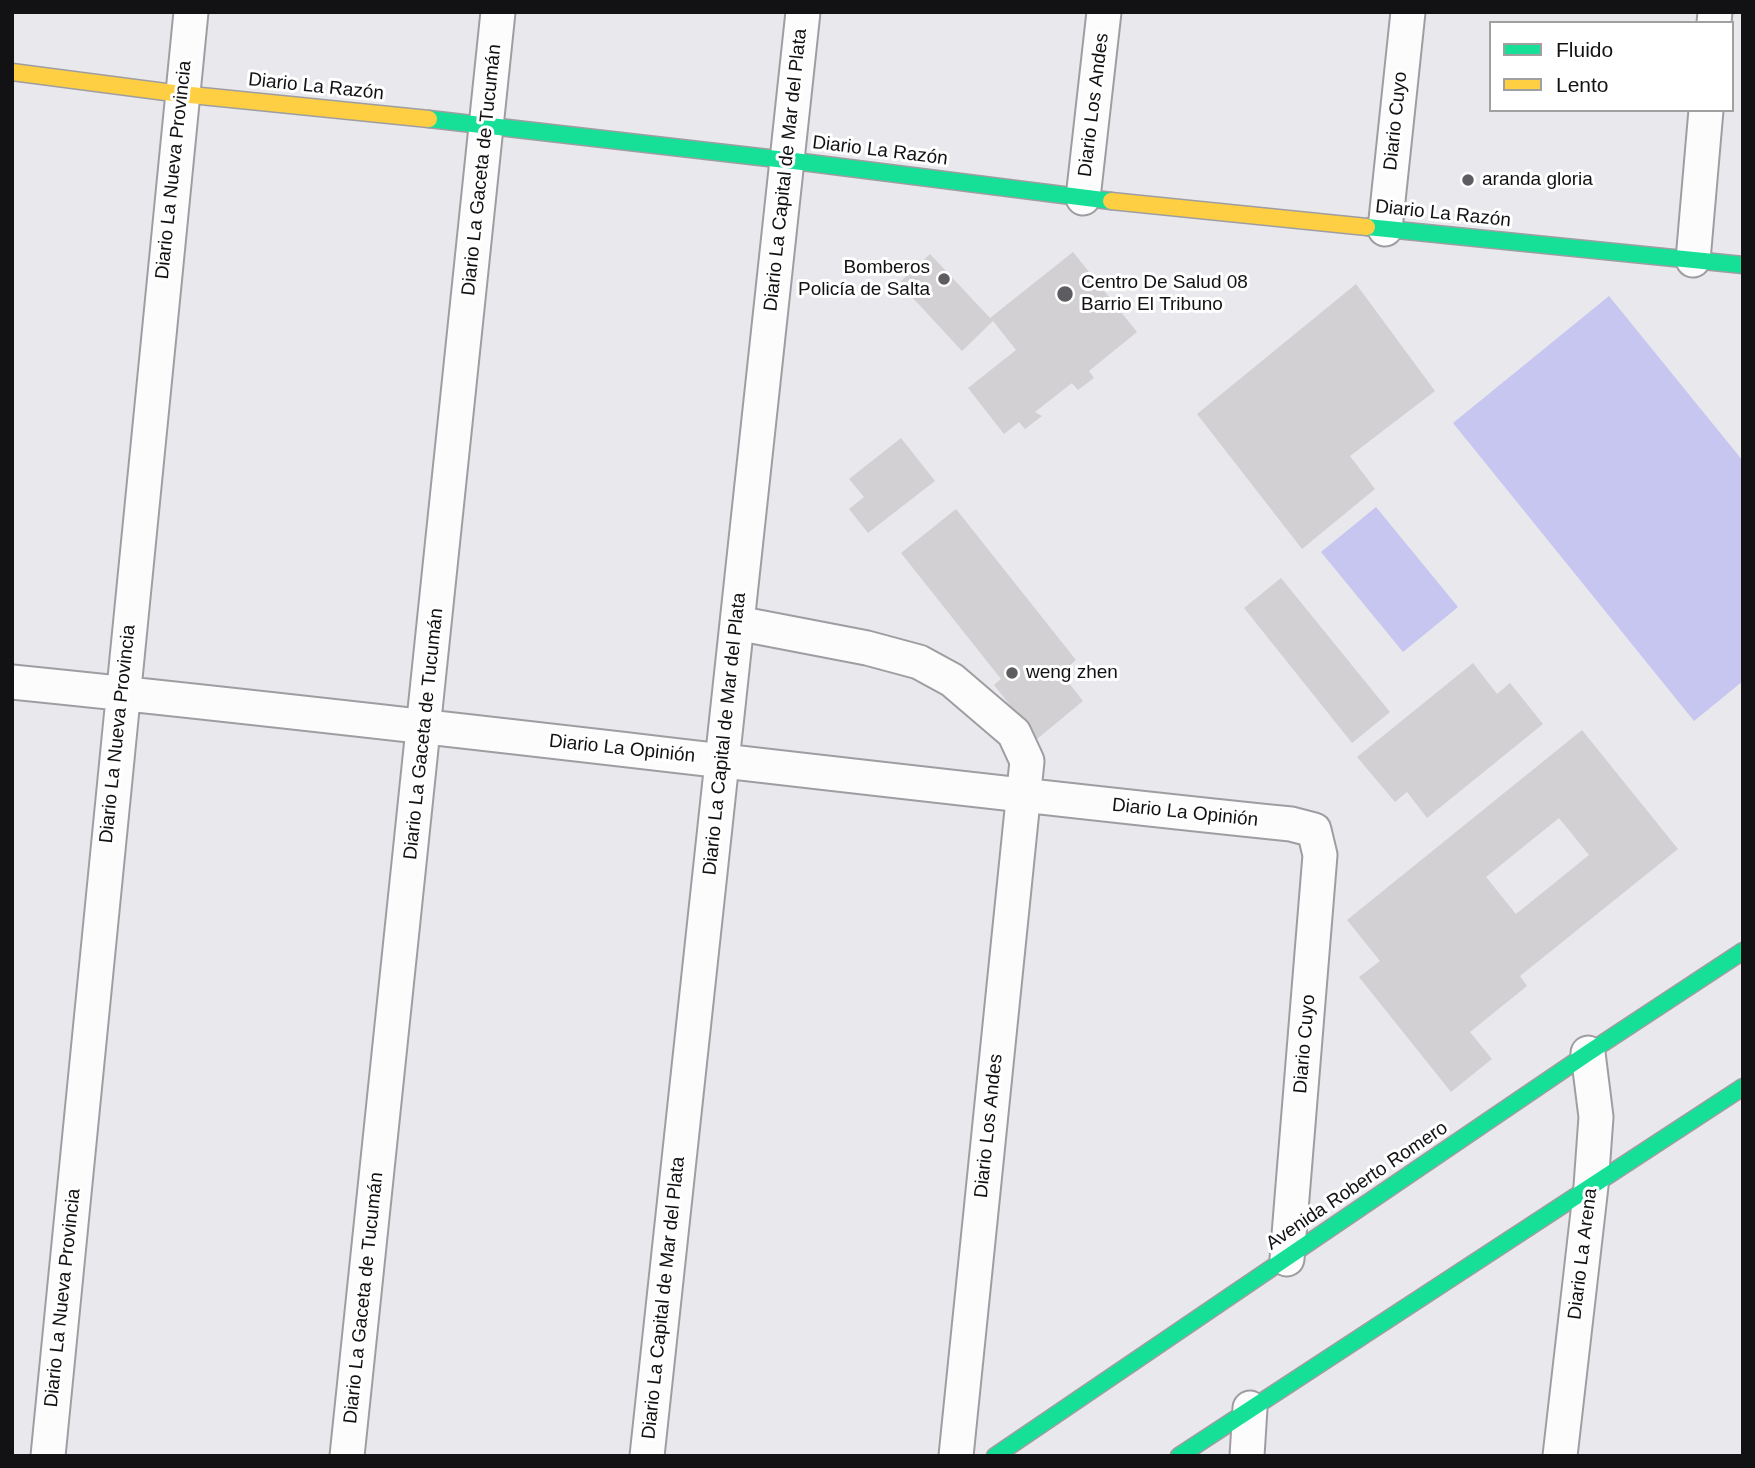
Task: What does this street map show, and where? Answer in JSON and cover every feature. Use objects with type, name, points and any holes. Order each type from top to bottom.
[{"type":"street","name":"Diario La Nueva Provincia","points":[[48,1456],[191,12]]},
{"type":"street","name":"Diario La Gaceta de Tucumán","points":[[347,1456],[498,12]]},
{"type":"street","name":"Diario La Capital de Mar del Plata","points":[[647,1456],[803,12]]},
{"type":"street","name":"Diario Los Andes","points":[[1083,198],[1104,12]]},
{"type":"street","name":"Diario Cuyo","points":[[1385,229],[1408,12]]},
{"type":"street","name":"Diario La Razón","points":[[12,72],[181,94],[487,125],[786,160],[1083,198],[1743,265]]},
{"type":"street","points":[[1693,260],[1706,112]]},
{"type":"street","name":"Diario Los Andes","points":[[737,623],[867,648],[919,662],[952,680],[1014,733],[1027,761],[956,1456]]},
{"type":"street","name":"Diario La Opinión","points":[[12,682],[1291,824],[1314,830]]},
{"type":"street","name":"Diario Cuyo","points":[[1287,1259],[1320,855],[1314,830]]},
{"type":"street","name":"Avenida Roberto Romero","points":[[995,1456],[1588,1053],[1743,951]]},
{"type":"street","name":"Diario La Arena","points":[[1560,1456],[1591,1186],[1596,1118],[1588,1053]]},
{"type":"street","points":[[1179,1456],[1743,1087]]},
{"type":"street","points":[[1247,1456],[1250,1408]]},
{"type":"shaded area","points":[[1609,296],[1743,461],[1743,681],[1694,721],[1453,423]]},
{"type":"shaded area","points":[[1376,507],[1458,607],[1403,652],[1321,552]]},
{"type":"building","points":[[1073,252],[1137,332],[1089,371],[1094,378],[1078,390],[1072,383],[1035,412],[1042,416],[1025,429],[1019,422],[1004,434],[968,388],[1016,350],[993,321],[962,351],[899,283],[930,254],[990,318]]},
{"type":"building","points":[[1356,284],[1435,391],[1350,456],[1375,489],[1302,549],[1197,414]]},
{"type":"building","points":[[901,438],[935,481],[868,533],[849,509],[864,497],[849,479]]},
{"type":"building","points":[[956,509],[1076,660],[1061,673],[1083,701],[1037,739],[994,685],[1001,679],[901,553]]},
{"type":"building","points":[[1281,578],[1390,712],[1352,743],[1244,608]]},
{"type":"building","points":[[1473,663],[1497,694],[1510,683],[1543,724],[1427,818],[1407,792],[1395,802],[1357,757]]},
{"type":"building","points":[[1582,730],[1678,849],[1520,976],[1527,986],[1470,1032],[1492,1059],[1451,1092],[1359,977],[1380,961],[1347,920]],"holes":[[[1559,818],[1589,855],[1516,914],[1486,877]]]},
{"type":"traffic: fast","points":[[429,119],[1111,201]]},
{"type":"traffic: fast","points":[[1367,227],[1743,265]]},
{"type":"traffic: fast","points":[[995,1456],[1588,1053],[1743,951]]},
{"type":"traffic: fast","points":[[1179,1456],[1743,1087]]},
{"type":"traffic: slow","points":[[12,72],[181,94],[429,119]]},
{"type":"traffic: slow","points":[[1111,201],[1367,227]]},
{"type":"place","name":"aranda gloria","points":[[1468,180]]},
{"type":"place","name":"Bomberos Policía de Salta","points":[[944,279]]},
{"type":"place","name":"Centro De Salud 08 Barrio El Tribuno","points":[[1065,294]]},
{"type":"place","name":"weng zhen","points":[[1012,673]]}]
